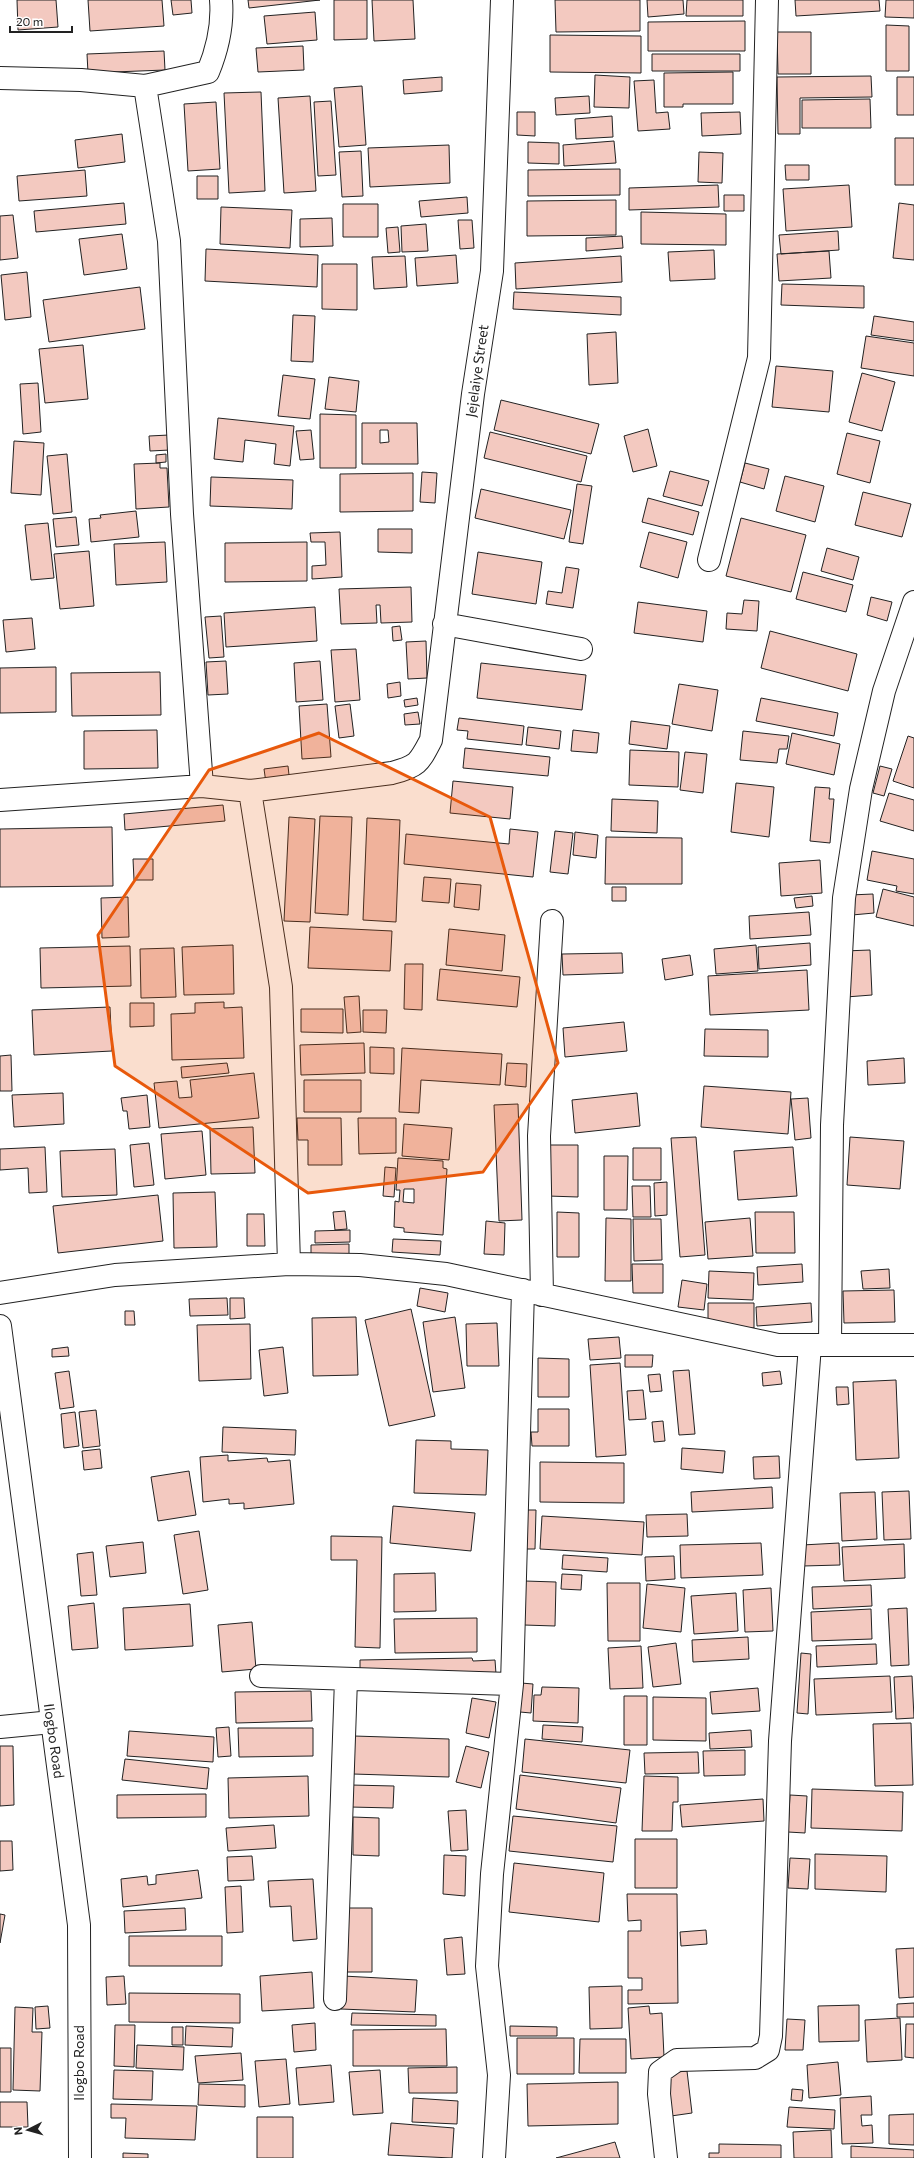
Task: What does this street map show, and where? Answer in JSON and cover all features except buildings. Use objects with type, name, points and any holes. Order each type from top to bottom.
[{"type":"street","points":[[0,78],[81,80],[144,86],[208,72],[216,53],[222,10],[221,0]]},
{"type":"street","name":"Jejelaiye Street","points":[[250,791],[385,774],[406,769],[419,762],[431,740],[473,394],[492,271],[502,0]]},
{"type":"street","points":[[709,560],[759,358],[767,0]]},
{"type":"street","points":[[144,86],[169,241],[182,514],[202,786]]},
{"type":"street","points":[[666,2158],[659,2094],[660,2072],[677,2060],[755,2058],[768,2050],[771,2036],[780,1741],[820,1345],[844,898],[861,789],[878,714],[884,691],[914,602]]},
{"type":"street","points":[[444,624],[581,648]]},
{"type":"street","points":[[0,800],[202,786],[250,791],[281,988],[288,1264]]},
{"type":"street","points":[[494,2158],[500,2075],[487,1966],[492,1874],[512,1684],[539,1136],[552,921]]},
{"type":"street","points":[[0,1293],[115,1275],[288,1264],[360,1264],[446,1274],[778,1345],[914,1345]]},
{"type":"street","name":"Ilogbo Road","points":[[0,1326],[79,1925],[80,2158]]},
{"type":"street","points":[[261,1676],[512,1684]]},
{"type":"street","points":[[335,1999],[346,1679]]},
{"type":"street","points":[[0,1727],[52,1722]]},
{"type":"highlighted area","points":[[319,733],[490,817],[558,1063],[483,1172],[308,1193],[115,1066],[98,935],[209,770]]}]
